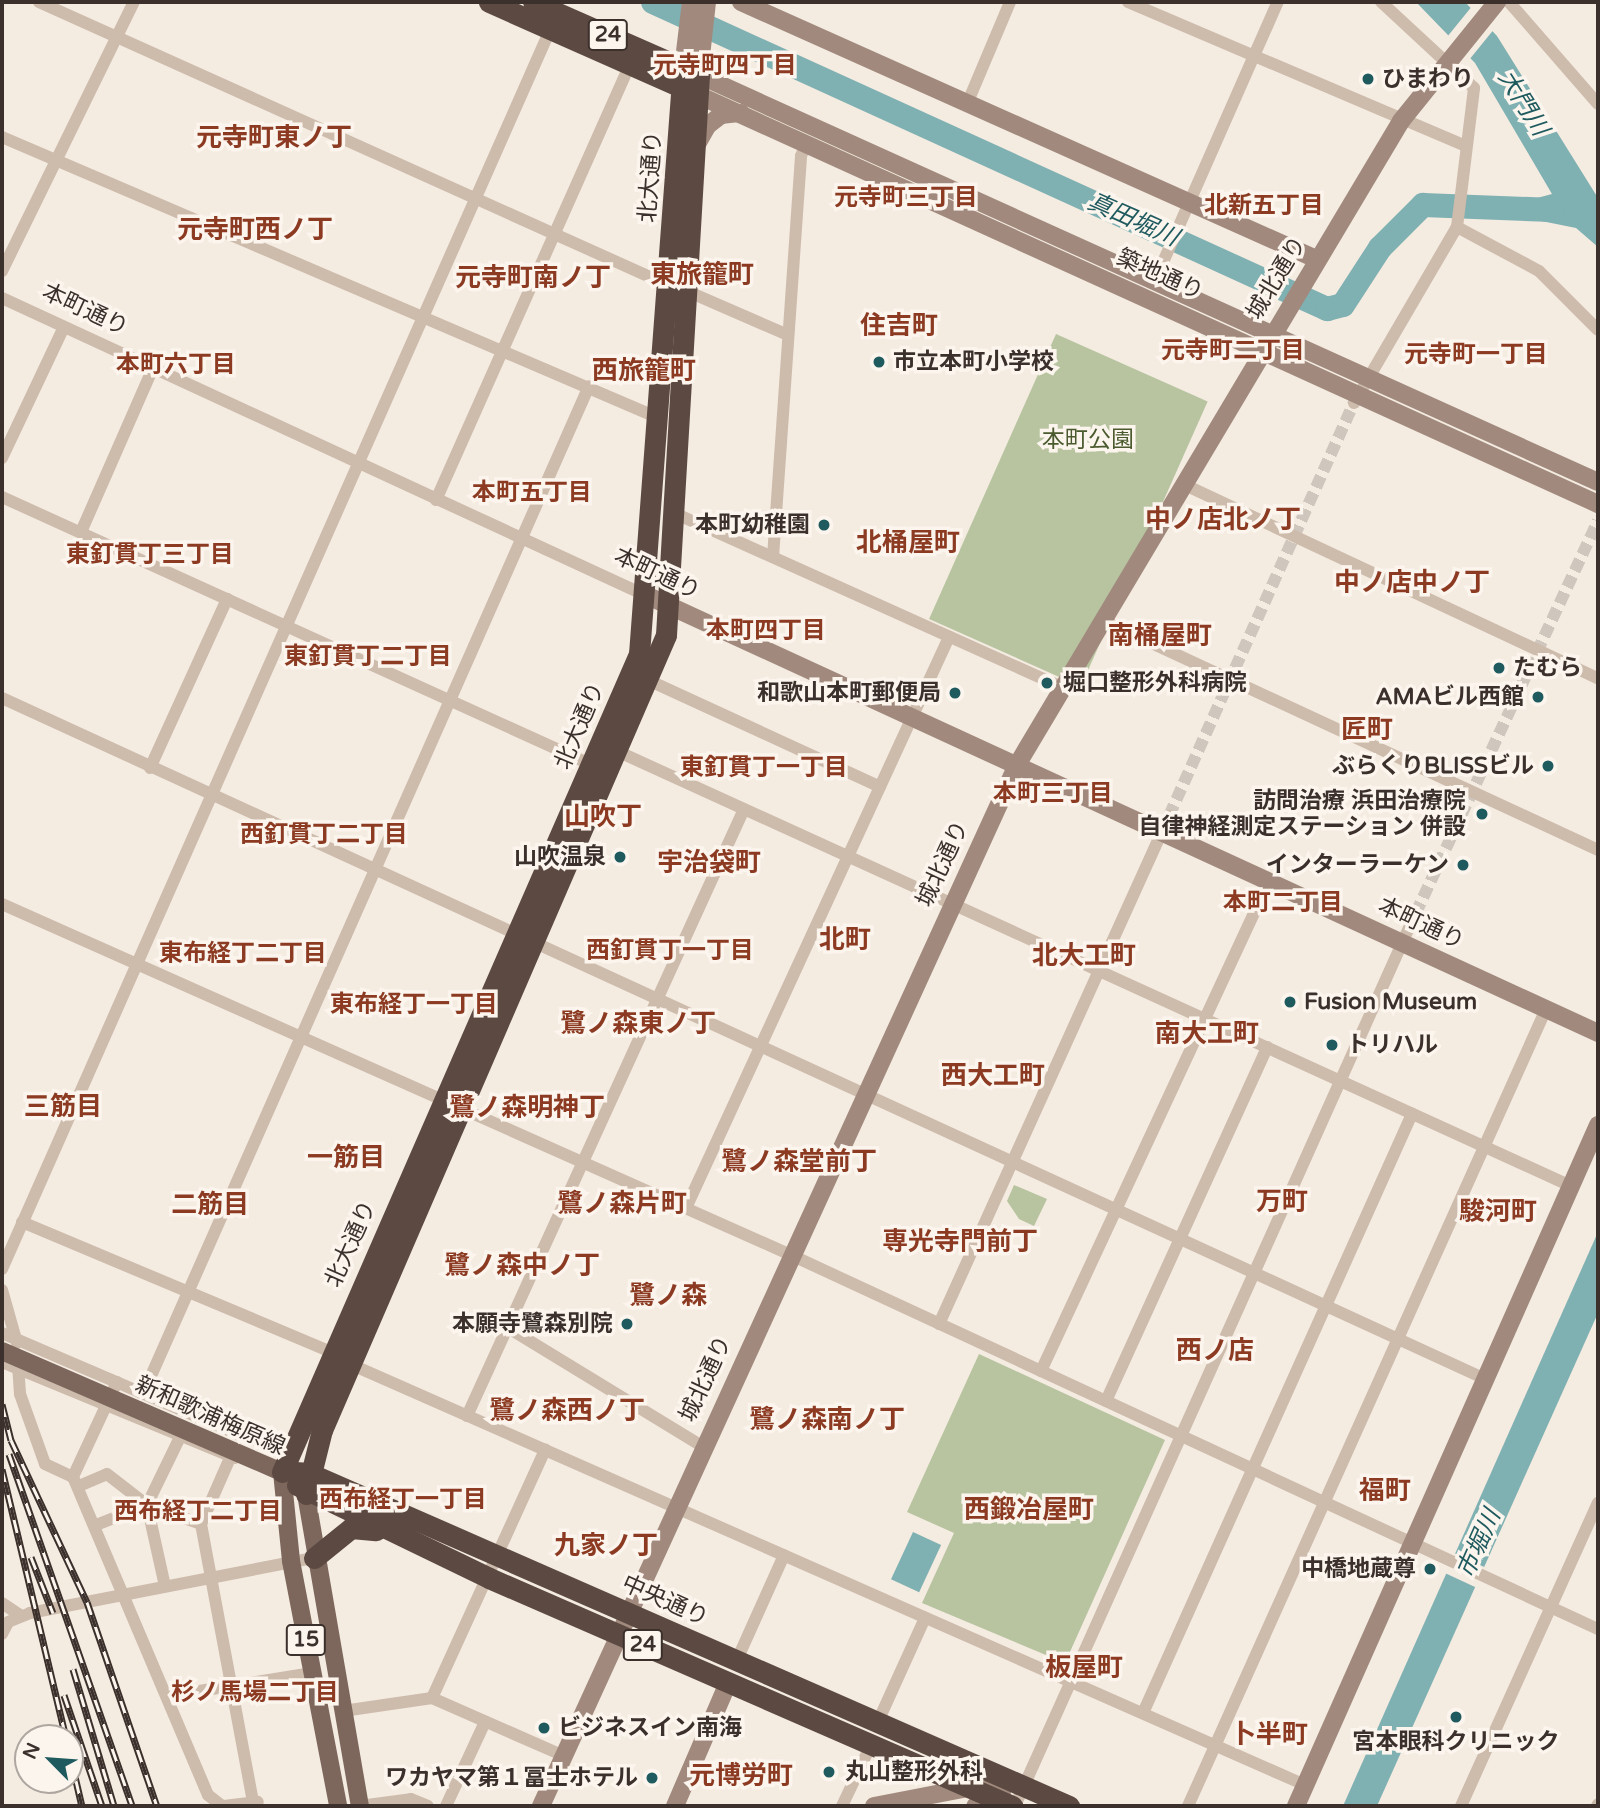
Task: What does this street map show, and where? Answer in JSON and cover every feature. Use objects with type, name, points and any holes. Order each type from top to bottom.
[{"type":"highway","name":"24","points":[[489,2],[631,63],[691,82]]},
{"type":"highway","name":"24","points":[[533,2],[691,82]]},
{"type":"highway","name":"北大通り","points":[[523,940],[619,752],[662,652],[657,601],[660,419],[679,289],[694,151],[691,82]]},
{"type":"highway","name":"北大通り","points":[[306,1494],[309,1473],[452,1103],[523,940],[639,654],[657,601],[672,512],[679,289],[691,82]]},
{"type":"highway","name":"北大通り","points":[[282,1472],[332,1352],[452,1103]]},
{"type":"highway","name":"中央通り","points":[[282,1472],[309,1473],[627,1613],[876,1726],[1011,1797]]},
{"type":"highway","name":"中央通り","points":[[282,1472],[306,1494],[870,1747],[965,1787],[1069,1806]]},
{"type":"highway","name":"24","points":[[314,1558],[351,1528],[392,1533]]},
{"type":"main road","name":"新和歌浦梅原線","points":[[2,1350],[113,1396],[282,1472],[291,1561],[338,1806]]},
{"type":"main road","name":"15","points":[[306,1494],[314,1558],[360,1806]]},
{"type":"street","points":[[39,2],[556,236],[788,335]]},
{"type":"street","points":[[2,271],[134,2]]},
{"type":"street","points":[[741,2],[1316,259]]},
{"type":"street","points":[[967,104],[1010,2]]},
{"type":"street","points":[[1128,2],[1253,58],[1465,146]]},
{"type":"street","points":[[1156,278],[1278,2]]},
{"type":"street","points":[[1361,390],[1457,227],[1462,213],[1465,146],[1474,88],[1453,55],[1381,2]]},
{"type":"street","points":[[1509,2],[1598,104]]},
{"type":"street","name":"城北通り","points":[[541,1806],[674,1507],[1017,765],[1316,259],[1401,121],[1494,5]]},
{"type":"street","points":[[691,82],[698,6]]},
{"type":"street","points":[[2,1269],[551,28]]},
{"type":"street","points":[[436,500],[631,63]]},
{"type":"street","name":"築地通り","points":[[691,82],[741,113],[1264,349],[1361,390],[1598,482]]},
{"type":"street","name":"築地通り","points":[[691,82],[1156,278],[1273,332],[1361,390],[1598,505]]},
{"type":"street","points":[[694,151],[706,127],[721,115],[741,113]]},
{"type":"street","points":[[2,137],[424,313],[660,419]]},
{"type":"street","points":[[772,557],[788,335],[807,142]]},
{"type":"street","points":[[1457,227],[1539,271],[1598,330]]},
{"type":"street","name":"本町通り","points":[[2,298],[912,718],[1017,765],[1166,824],[1269,881],[1407,937],[1598,1033]]},
{"type":"street","points":[[2,457],[64,327]]},
{"type":"street","points":[[81,532],[153,368]]},
{"type":"street","points":[[143,1394],[299,1035],[589,386]]},
{"type":"street","points":[[1183,484],[1598,678]]},
{"type":"street","points":[[2,497],[592,765]]},
{"type":"street","points":[[672,512],[1061,687]]},
{"type":"street","points":[[150,768],[227,598]]},
{"type":"street","points":[[1102,620],[1598,850]]},
{"type":"street","points":[[686,1208],[948,637]]},
{"type":"street","points":[[650,681],[880,787]]},
{"type":"street","points":[[2,698],[374,872],[523,940],[658,997],[1013,1164],[1483,1378]]},
{"type":"street","points":[[619,752],[1571,1186]]},
{"type":"street","points":[[467,1416],[744,809]]},
{"type":"street","points":[[939,1324],[1166,824]]},
{"type":"street","points":[[1041,1371],[1269,881]]},
{"type":"street","points":[[2,904],[791,1255],[1182,1436],[1255,1467],[1598,1629]]},
{"type":"street","points":[[975,1806],[1011,1797],[1071,1682],[1407,937]]},
{"type":"street","points":[[1188,1806],[1546,1009]]},
{"type":"street","points":[[1106,1401],[1267,1047]]},
{"type":"street","points":[[1143,1713],[1412,1114]]},
{"type":"street","points":[[1296,1806],[1483,1378],[1598,1125]]},
{"type":"street","points":[[22,1222],[188,1294],[332,1352]]},
{"type":"street","points":[[2,1290],[17,1339],[20,1394],[45,1464],[76,1482],[208,1795],[223,1806],[256,1802],[229,1688],[201,1524],[230,1458]]},
{"type":"street","points":[[508,1327],[702,1446]]},
{"type":"street","points":[[2,1333],[17,1339],[113,1396],[179,1439],[230,1458],[249,1458]]},
{"type":"street","points":[[2,1362],[113,1396],[143,1394],[249,1439],[291,1446]]},
{"type":"street","points":[[350,1364],[1305,1785]]},
{"type":"street","points":[[76,1482],[113,1396]]},
{"type":"street","points":[[166,1586],[147,1505],[179,1439]]},
{"type":"street","points":[[432,1698],[545,1450]]},
{"type":"street","points":[[76,1482],[107,1474],[147,1505],[201,1524]]},
{"type":"street","points":[[1461,1806],[1598,1502]]},
{"type":"street","points":[[96,1525],[147,1505]]},
{"type":"street","points":[[736,1662],[785,1555]]},
{"type":"street","points":[[2,1634],[20,1615],[314,1558]]},
{"type":"street","points":[[2,1603],[20,1615]]},
{"type":"street","points":[[876,1726],[925,1618]]},
{"type":"street","points":[[168,1696],[229,1688],[312,1672]]},
{"type":"street","points":[[675,1806],[728,1683]]},
{"type":"street","points":[[343,1711],[432,1698],[564,1756]]},
{"type":"street","points":[[446,1806],[485,1721]]},
{"type":"street","points":[[842,1806],[870,1747]]},
{"type":"street","points":[[874,1806],[965,1787]]},
{"type":"street","points":[[360,1806],[411,1799],[428,1806]]},
{"type":"green space","name":"本町公園","points":[[1056,334],[1208,402],[1081,687],[929,619]]},
{"type":"green space","points":[[1014,1185],[1047,1199],[1034,1226],[1019,1219],[1007,1201]]},
{"type":"green space","points":[[979,1354],[1165,1440],[1065,1663],[922,1603],[954,1533],[907,1512]]},
{"type":"water","name":"大門川","points":[[1416,2],[1465,2],[1497,36],[1598,198],[1598,247],[1576,228],[1522,217],[1522,202],[1552,194],[1475,63]]},
{"type":"water","name":"市堀川","points":[[1598,1232],[1598,1313],[1377,1806],[1343,1806]]},
{"type":"water","points":[[913,1532],[941,1545],[919,1592],[891,1579]]},
{"type":"pier","points":[[1473,5],[1495,28],[1469,60],[1447,37]]},
{"type":"pier","points":[[1452,1552],[1486,1568],[1477,1588],[1443,1572]]},
{"type":"waterway","name":"真田堀川","points":[[653,2],[1327,309],[1343,305],[1380,248],[1423,205],[1553,210]]},
{"type":"tunnel","points":[[1169,816],[1354,403]]},
{"type":"tunnel","points":[[1408,930],[1598,521]]},
{"type":"railway","points":[[2,1404],[11,1440],[87,1602],[157,1806]]},
{"type":"railway","points":[[9,1454],[132,1806]]},
{"type":"railway","points":[[2,1469],[63,1724]]},
{"type":"railway","points":[[31,1557],[53,1613]]},
{"type":"railway","points":[[73,1669],[114,1806]]},
{"type":"railway","points":[[64,1695],[102,1806]]},
{"type":"railway","points":[[79,1794],[82,1806]]},
{"type":"place","name":"ひまわり","points":[[1368,79]]},
{"type":"place","name":"市立本町小学校","points":[[879,362]]},
{"type":"place","name":"本町幼稚園","points":[[824,525]]},
{"type":"place","name":"たむら","points":[[1499,668]]},
{"type":"place","name":"堀口整形外科病院","points":[[1047,683]]},
{"type":"place","name":"和歌山本町郵便局","points":[[955,693]]},
{"type":"place","name":"AMAビル西館","points":[[1538,697]]},
{"type":"place","name":"ぶらくりBLISSビル","points":[[1548,766]]},
{"type":"place","name":"訪問治療 浜田治療院 自律神経測定ステーション 併設","points":[[1482,814]]},
{"type":"place","name":"山吹温泉","points":[[620,857]]},
{"type":"place","name":"インターラーケン","points":[[1463,865]]},
{"type":"place","name":"Fusion Museum","points":[[1290,1002]]},
{"type":"place","name":"トリハル","points":[[1332,1045]]},
{"type":"place","name":"本願寺鷺森別院","points":[[627,1324]]},
{"type":"place","name":"中橋地蔵尊","points":[[1430,1569]]},
{"type":"place","name":"宮本眼科クリニック","points":[[1456,1717]]},
{"type":"place","name":"ビジネスイン南海","points":[[544,1728]]},
{"type":"place","name":"丸山整形外科","points":[[829,1772]]},
{"type":"place","name":"ワカヤマ第１冨士ホテル","points":[[652,1778]]},
{"type":"district","name":"元寺町四丁目","points":[[725,66]]},
{"type":"district","name":"元寺町東ノ丁","points":[[274,138]]},
{"type":"district","name":"元寺町三丁目","points":[[906,198]]},
{"type":"district","name":"北新五丁目","points":[[1264,206]]},
{"type":"district","name":"元寺町西ノ丁","points":[[255,230]]},
{"type":"district","name":"東旅籠町","points":[[702,275]]},
{"type":"district","name":"元寺町南ノ丁","points":[[533,278]]},
{"type":"district","name":"住吉町","points":[[899,326]]},
{"type":"district","name":"元寺町二丁目","points":[[1233,351]]},
{"type":"district","name":"元寺町一丁目","points":[[1476,355]]},
{"type":"district","name":"本町六丁目","points":[[176,365]]},
{"type":"district","name":"西旅籠町","points":[[644,371]]},
{"type":"district","name":"本町五丁目","points":[[532,493]]},
{"type":"district","name":"中ノ店北ノ丁","points":[[1223,520]]},
{"type":"district","name":"北桶屋町","points":[[908,543]]},
{"type":"district","name":"東釘貫丁三丁目","points":[[150,555]]},
{"type":"district","name":"中ノ店中ノ丁","points":[[1412,583]]},
{"type":"district","name":"本町四丁目","points":[[766,631]]},
{"type":"district","name":"南桶屋町","points":[[1160,636]]},
{"type":"district","name":"東釘貫丁二丁目","points":[[368,657]]},
{"type":"district","name":"匠町","points":[[1367,730]]},
{"type":"district","name":"東釘貫丁一丁目","points":[[764,768]]},
{"type":"district","name":"本町三丁目","points":[[1053,794]]},
{"type":"district","name":"山吹丁","points":[[603,817]]},
{"type":"district","name":"西釘貫丁二丁目","points":[[324,835]]},
{"type":"district","name":"宇治袋町","points":[[709,863]]},
{"type":"district","name":"本町二丁目","points":[[1283,903]]},
{"type":"district","name":"北町","points":[[845,940]]},
{"type":"district","name":"西釘貫丁一丁目","points":[[670,951]]},
{"type":"district","name":"東布経丁二丁目","points":[[243,954]]},
{"type":"district","name":"北大工町","points":[[1084,956]]},
{"type":"district","name":"東布経丁一丁目","points":[[414,1005]]},
{"type":"district","name":"鷺ノ森東ノ丁","points":[[638,1024]]},
{"type":"district","name":"南大工町","points":[[1207,1034]]},
{"type":"district","name":"西大工町","points":[[993,1076]]},
{"type":"district","name":"三筋目","points":[[63,1107]]},
{"type":"district","name":"鷺ノ森明神丁","points":[[527,1108]]},
{"type":"district","name":"一筋目","points":[[346,1158]]},
{"type":"district","name":"鷺ノ森堂前丁","points":[[799,1162]]},
{"type":"district","name":"万町","points":[[1282,1202]]},
{"type":"district","name":"鷺ノ森片町","points":[[622,1204]]},
{"type":"district","name":"二筋目","points":[[210,1205]]},
{"type":"district","name":"駿河町","points":[[1498,1212]]},
{"type":"district","name":"専光寺門前丁","points":[[960,1242]]},
{"type":"district","name":"鷺ノ森中ノ丁","points":[[522,1266]]},
{"type":"district","name":"鷺ノ森","points":[[668,1296]]},
{"type":"district","name":"西ノ店","points":[[1215,1351]]},
{"type":"district","name":"鷺ノ森西ノ丁","points":[[567,1411]]},
{"type":"district","name":"鷺ノ森南ノ丁","points":[[827,1420]]},
{"type":"district","name":"福町","points":[[1385,1491]]},
{"type":"district","name":"西布経丁一丁目","points":[[403,1500]]},
{"type":"district","name":"西鍛冶屋町","points":[[1029,1510]]},
{"type":"district","name":"西布経丁二丁目","points":[[198,1512]]},
{"type":"district","name":"九家ノ丁","points":[[606,1546]]},
{"type":"district","name":"板屋町","points":[[1084,1668]]},
{"type":"district","name":"杉ノ馬場二丁目","points":[[255,1693]]},
{"type":"district","name":"卜半町","points":[[1269,1735]]},
{"type":"district","name":"元博労町","points":[[741,1776]]}]
